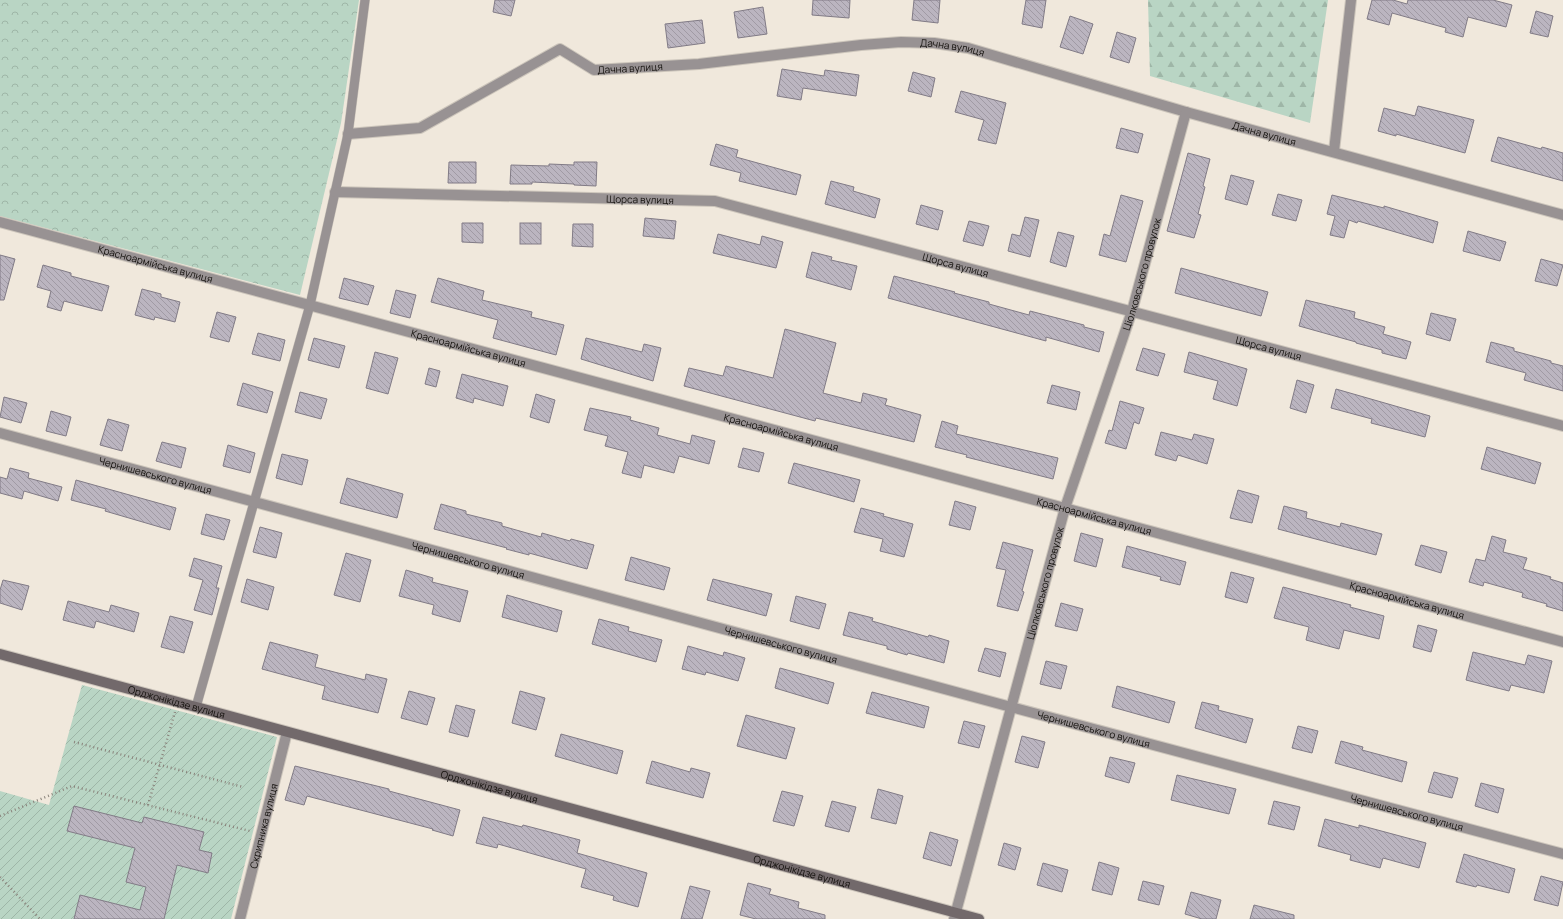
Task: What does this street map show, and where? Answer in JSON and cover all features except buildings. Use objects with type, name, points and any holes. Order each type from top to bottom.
[{"type":"main road","name":"Орджонікідзе вулиця","points":[[0,654],[955,916],[979,919]]},
{"type":"street","points":[[1334,151],[1351,0]]},
{"type":"street","name":"Дачна вулиця","points":[[348,134],[420,128],[560,49],[594,70],[700,64],[860,45],[901,42],[934,43],[975,50],[1186,112],[1334,151],[1563,215]]},
{"type":"street","name":"Ціолковського провулок","points":[[955,916],[1065,508],[1132,311],[1186,112]]},
{"type":"street","name":"Щорса вулиця","points":[[335,192],[715,201],[1563,426]]},
{"type":"street","name":"Красноармійська вулиця","points":[[0,222],[1563,642]]},
{"type":"street","name":"Чернишевського вулиця","points":[[0,433],[253,503],[1563,854]]},
{"type":"street","name":"Скрипника вулиця","points":[[240,919],[287,732]]},
{"type":"lane","points":[[196,707],[310,305],[348,134],[365,0]]},
{"type":"path","points":[[148,805],[176,707],[181,703]]},
{"type":"path","points":[[74,742],[243,787]]},
{"type":"path","points":[[0,816],[72,786],[261,834]]},
{"type":"path","points":[[0,877],[40,919]]},
{"type":"green space","points":[[0,0],[359,0],[341,123],[300,295],[0,216]]},
{"type":"green space","points":[[1148,0],[1328,0],[1310,123],[1150,76]]},
{"type":"green space","points":[[82,685],[277,737],[231,919],[0,919],[0,791],[49,805]]}]
